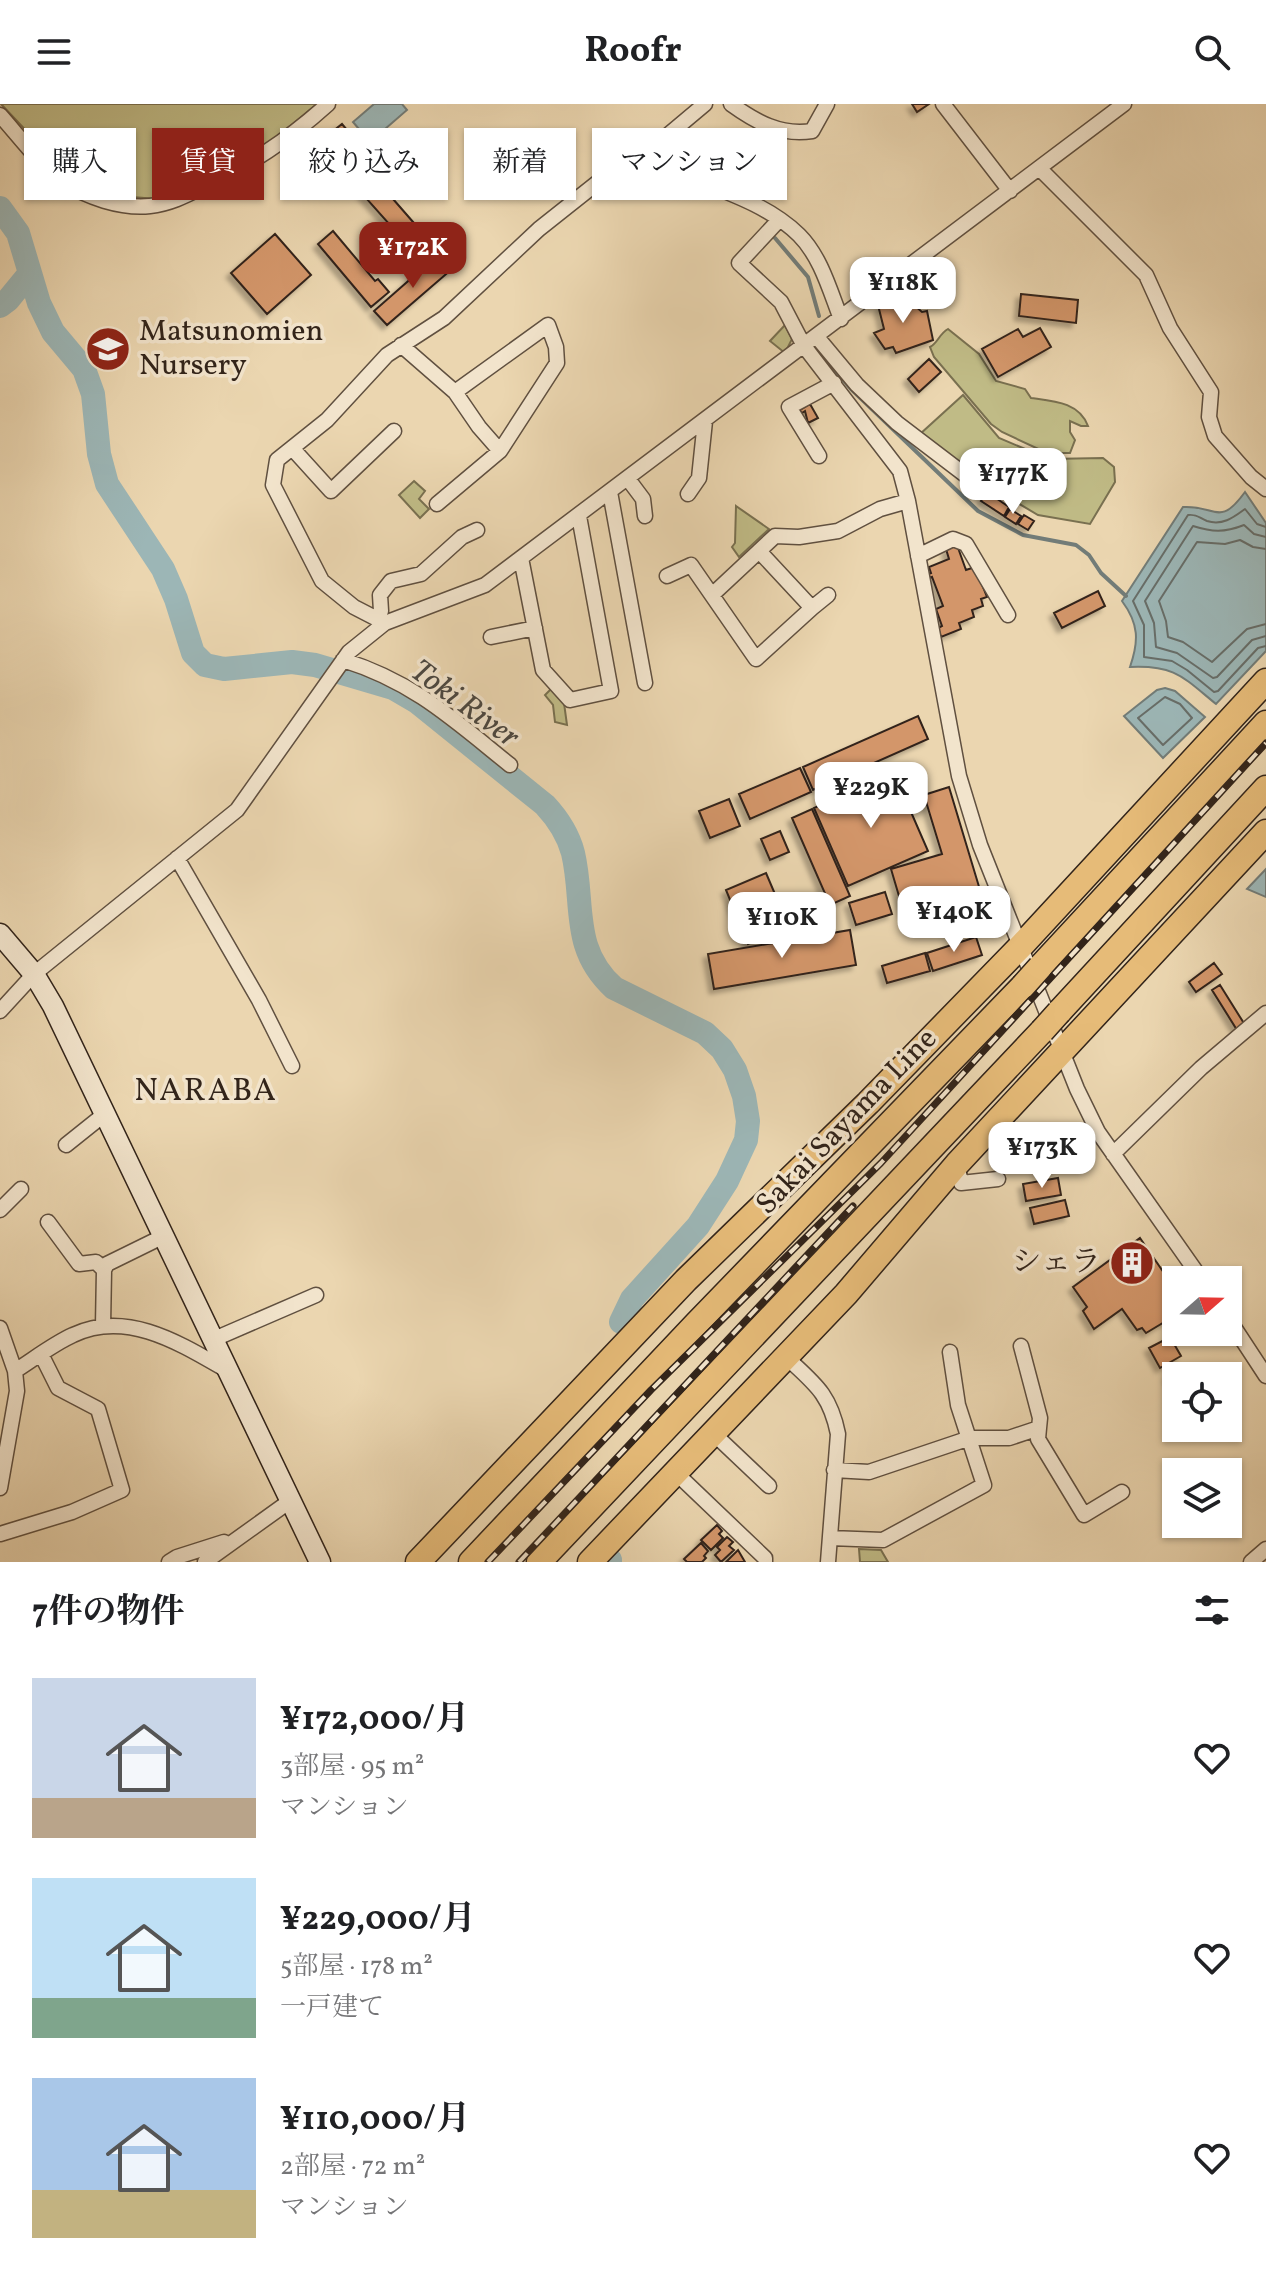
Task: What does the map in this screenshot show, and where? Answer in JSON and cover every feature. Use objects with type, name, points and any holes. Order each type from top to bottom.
[{"type":"main road","points":[[418,1562],[686,1280],[868,1103],[1021,946],[1266,681]]},
{"type":"main road","name":"Sakai Sayama Line","points":[[471,1562],[1023,986],[1266,723]]},
{"type":"main road","points":[[539,1562],[1042,1031],[1266,788]]},
{"type":"main road","points":[[594,1560],[846,1294],[957,1164],[1266,832]]},
{"type":"street","points":[[0,115],[59,179],[93,197],[148,207],[172,202],[257,160],[293,136],[328,104]]},
{"type":"street","points":[[676,128],[705,104]]},
{"type":"street","points":[[731,104],[749,117],[794,134],[812,131],[827,104]]},
{"type":"street","points":[[943,104],[1010,191]]},
{"type":"street","points":[[0,1011],[34,974],[237,810],[349,652],[381,621],[485,585],[1124,104]]},
{"type":"street","points":[[1040,169],[1146,275],[1170,328],[1211,392],[1209,417],[1215,436],[1251,477],[1266,489]]},
{"type":"street","points":[[381,621],[354,607],[322,581],[273,485],[277,460],[327,420],[387,355],[444,318],[539,229],[592,187]]},
{"type":"street","points":[[742,200],[779,220],[800,237],[823,271],[841,319]]},
{"type":"street","points":[[779,220],[739,263],[781,302],[804,346],[900,471],[959,776],[980,845],[1093,1121],[1192,1266]]},
{"type":"street","points":[[437,504],[500,451],[557,363],[556,347],[548,325],[455,392]]},
{"type":"street","points":[[817,337],[857,385],[897,423],[977,484]]},
{"type":"street","points":[[401,345],[455,392],[500,451]]},
{"type":"street","points":[[819,456],[789,407],[834,383]]},
{"type":"street","points":[[688,494],[699,478],[705,421]]},
{"type":"street","points":[[292,448],[331,491],[394,431]]},
{"type":"street","points":[[628,479],[643,499],[645,516]]},
{"type":"street","points":[[610,492],[645,683]]},
{"type":"street","points":[[712,595],[775,536],[799,537],[838,531],[880,509],[908,501]]},
{"type":"street","points":[[521,558],[543,670],[570,700],[611,691],[579,516]]},
{"type":"street","points":[[381,621],[380,595],[391,581],[421,574],[462,537],[477,530]]},
{"type":"street","points":[[918,556],[953,539],[966,544],[1008,615]]},
{"type":"street","points":[[759,551],[812,608]]},
{"type":"street","points":[[667,576],[691,565],[756,659],[828,595]]},
{"type":"street","points":[[491,637],[535,628]]},
{"type":"street","points":[[342,662],[369,668],[428,699],[510,765]]},
{"type":"street","points":[[177,858],[259,1000],[292,1066]]},
{"type":"street","points":[[0,934],[34,974],[106,1113],[320,1562]]},
{"type":"street","points":[[1113,1154],[1201,1068],[1266,1013]]},
{"type":"street","points":[[66,1145],[106,1113]]},
{"type":"street","points":[[957,1164],[961,1183],[998,1179]]},
{"type":"street","points":[[0,1210],[21,1189]]},
{"type":"street","points":[[48,1222],[79,1264],[96,1262],[104,1270]]},
{"type":"street","points":[[103,1326],[104,1270],[107,1264],[164,1236]]},
{"type":"street","points":[[212,1340],[316,1295]]},
{"type":"street","points":[[15,1371],[71,1335],[103,1326],[131,1325],[202,1356],[228,1371]]},
{"type":"street","points":[[0,1328],[15,1371],[17,1391],[0,1488]]},
{"type":"street","points":[[1242,1339],[1266,1376]]},
{"type":"street","points":[[1021,1346],[1040,1418],[1038,1439],[1084,1515],[1122,1492]]},
{"type":"street","points":[[830,1538],[883,1540],[984,1485],[958,1405],[950,1352]]},
{"type":"street","points":[[0,1534],[72,1512],[122,1490],[98,1409],[58,1388],[41,1354]]},
{"type":"street","points":[[786,1357],[827,1398],[838,1434],[828,1562]]},
{"type":"street","points":[[834,1470],[869,1472],[884,1469],[970,1438],[1009,1438],[1039,1428]]},
{"type":"street","points":[[713,1433],[769,1486]]},
{"type":"street","points":[[676,1473],[765,1558],[765,1562]]},
{"type":"street","points":[[205,1562],[290,1501]]},
{"type":"street","points":[[169,1562],[236,1538]]},
{"type":"street","points":[[1251,1562],[1266,1549]]},
{"type":"shaded area","points":[[1,104],[317,104],[288,128],[280,128],[280,134],[264,147],[264,128],[152,128],[152,199],[136,197],[136,128],[24,128]]},
{"type":"shaded area","points":[[785,325],[792,339],[785,353],[770,341]]},
{"type":"shaded area","points":[[948,329],[979,354],[996,381],[1025,389],[1031,398],[1072,407],[1084,418],[1088,426],[1070,421],[1070,432],[1075,440],[1070,453],[1047,453],[991,424],[934,357],[930,347]]},
{"type":"shaded area","points":[[963,395],[999,438],[1049,459],[1103,458],[1114,467],[1115,482],[1090,524],[1038,515],[977,479],[919,435]]},
{"type":"shaded area","points":[[414,481],[425,491],[419,499],[429,509],[420,518],[399,495]]},
{"type":"shaded area","points":[[736,506],[769,529],[739,557],[732,547],[735,543]]},
{"type":"shaded area","points":[[551,689],[564,703],[567,725],[555,722],[553,705],[545,695]]},
{"type":"shaded area","points":[[859,1549],[881,1550],[888,1562],[860,1562]]},
{"type":"water","points":[[374,104],[402,104],[407,110],[386,128],[358,128],[353,122]]},
{"type":"water","points":[[1245,492],[1266,523],[1266,651],[1216,704],[1178,675],[1158,668],[1130,667],[1136,633],[1132,617],[1122,601],[1183,507],[1223,512]]},
{"type":"water","points":[[1165,688],[1175,691],[1205,717],[1163,758],[1124,716],[1157,690]]},
{"type":"water","points":[[1266,869],[1266,897],[1247,889]]},
{"type":"building","points":[[912,104],[929,104],[917,112]]},
{"type":"building","points":[[368,200],[394,200],[427,238],[432,234],[442,245],[423,262]]},
{"type":"building","points":[[333,231],[375,281],[378,279],[389,292],[371,307],[318,244]]},
{"type":"building","points":[[275,234],[311,275],[267,314],[231,273]]},
{"type":"building","points":[[439,254],[452,269],[387,325],[374,311]]},
{"type":"building","points":[[897,290],[922,312],[927,311],[933,340],[896,353],[893,347],[885,349],[874,333],[884,329],[879,309]]},
{"type":"building","points":[[1021,294],[1078,300],[1076,323],[1019,316]]},
{"type":"building","points":[[1040,328],[1051,347],[998,377],[982,349],[1018,329],[1023,337]]},
{"type":"building","points":[[929,359],[941,372],[919,392],[908,379]]},
{"type":"building","points":[[810,404],[818,418],[808,423],[805,411],[802,413],[800,410]]},
{"type":"building","points":[[987,492],[1009,507],[1004,516],[981,501]]},
{"type":"building","points":[[1010,509],[1021,516],[1016,524],[1005,517]]},
{"type":"building","points":[[1024,515],[1034,521],[1028,530],[1018,524]]},
{"type":"building","points":[[957,545],[966,570],[975,567],[987,597],[981,599],[983,606],[972,610],[974,617],[959,623],[961,629],[941,637],[938,628],[942,626],[936,609],[943,606],[928,574],[931,573],[929,567],[949,559],[946,549]]},
{"type":"building","points":[[1098,591],[1105,606],[1062,628],[1054,613]]},
{"type":"building","points":[[918,716],[928,739],[813,790],[803,767]]},
{"type":"building","points":[[800,768],[811,792],[750,819],[739,794]]},
{"type":"building","points":[[894,773],[928,851],[848,886],[814,808]]},
{"type":"building","points":[[949,787],[980,890],[904,913],[891,869],[942,854],[924,795]]},
{"type":"building","points":[[729,799],[740,826],[710,838],[699,811]]},
{"type":"building","points":[[812,809],[850,896],[830,905],[792,818]]},
{"type":"building","points":[[780,831],[789,852],[770,860],[761,839]]},
{"type":"building","points":[[766,873],[789,927],[748,944],[726,890]]},
{"type":"building","points":[[885,892],[892,914],[856,925],[849,903]]},
{"type":"building","points":[[850,930],[856,965],[714,989],[708,954]]},
{"type":"building","points":[[976,937],[982,955],[933,971],[927,953]]},
{"type":"building","points":[[925,953],[930,971],[887,983],[882,966]]},
{"type":"building","points":[[1214,963],[1222,974],[1196,992],[1189,982]]},
{"type":"building","points":[[1220,985],[1245,1025],[1237,1030],[1212,990]]},
{"type":"building","points":[[1058,1178],[1061,1195],[1026,1201],[1023,1184]]},
{"type":"building","points":[[1065,1200],[1069,1216],[1034,1224],[1030,1208]]},
{"type":"building","name":"シェラ","points":[[1140,1238],[1162,1270],[1162,1323],[1146,1333],[1142,1328],[1137,1330],[1122,1309],[1094,1329],[1083,1311],[1087,1307],[1073,1287]]},
{"type":"building","points":[[1162,1341],[1162,1346],[1175,1346],[1181,1356],[1170,1362],[1162,1362],[1160,1368],[1149,1348]]},
{"type":"building","points":[[717,1525],[723,1538],[711,1550],[701,1540]]},
{"type":"building","points":[[727,1537],[733,1542],[729,1546],[734,1550],[721,1562],[715,1555],[720,1550],[717,1547]]},
{"type":"building","points":[[701,1543],[708,1551],[704,1556],[706,1558],[702,1562],[687,1562],[684,1559]]},
{"type":"building","points":[[738,1550],[745,1562],[726,1562]]},
{"type":"waterway","name":"Toki River","points":[[0,208],[18,233],[39,303],[53,332],[84,369],[93,394],[99,454],[107,484],[163,569],[193,653],[205,665],[224,669],[292,662],[315,665],[393,688],[417,702],[545,805],[558,821],[573,853],[585,941],[600,973],[614,988],[705,1033],[722,1049],[735,1070],[748,1121],[746,1140],[727,1181],[698,1226],[632,1299],[621,1322]]},
{"type":"waterway","points":[[775,238],[808,277],[819,316]]},
{"type":"waterway","points":[[0,306],[30,273]]},
{"type":"waterway","points":[[819,352],[851,389],[978,511],[1023,535],[1076,545],[1126,596]]},
{"type":"railway","points":[[488,1562],[651,1390],[881,1163],[1266,743]]},
{"type":"railway","points":[[519,1562],[853,1206]]},
{"type":"place","name":"Matsunomien Nursery","points":[[108,349]]},
{"type":"place","name":"シェラ","points":[[1132,1263]]},
{"type":"district","name":"NARABA","points":[[206,1092]]}]
